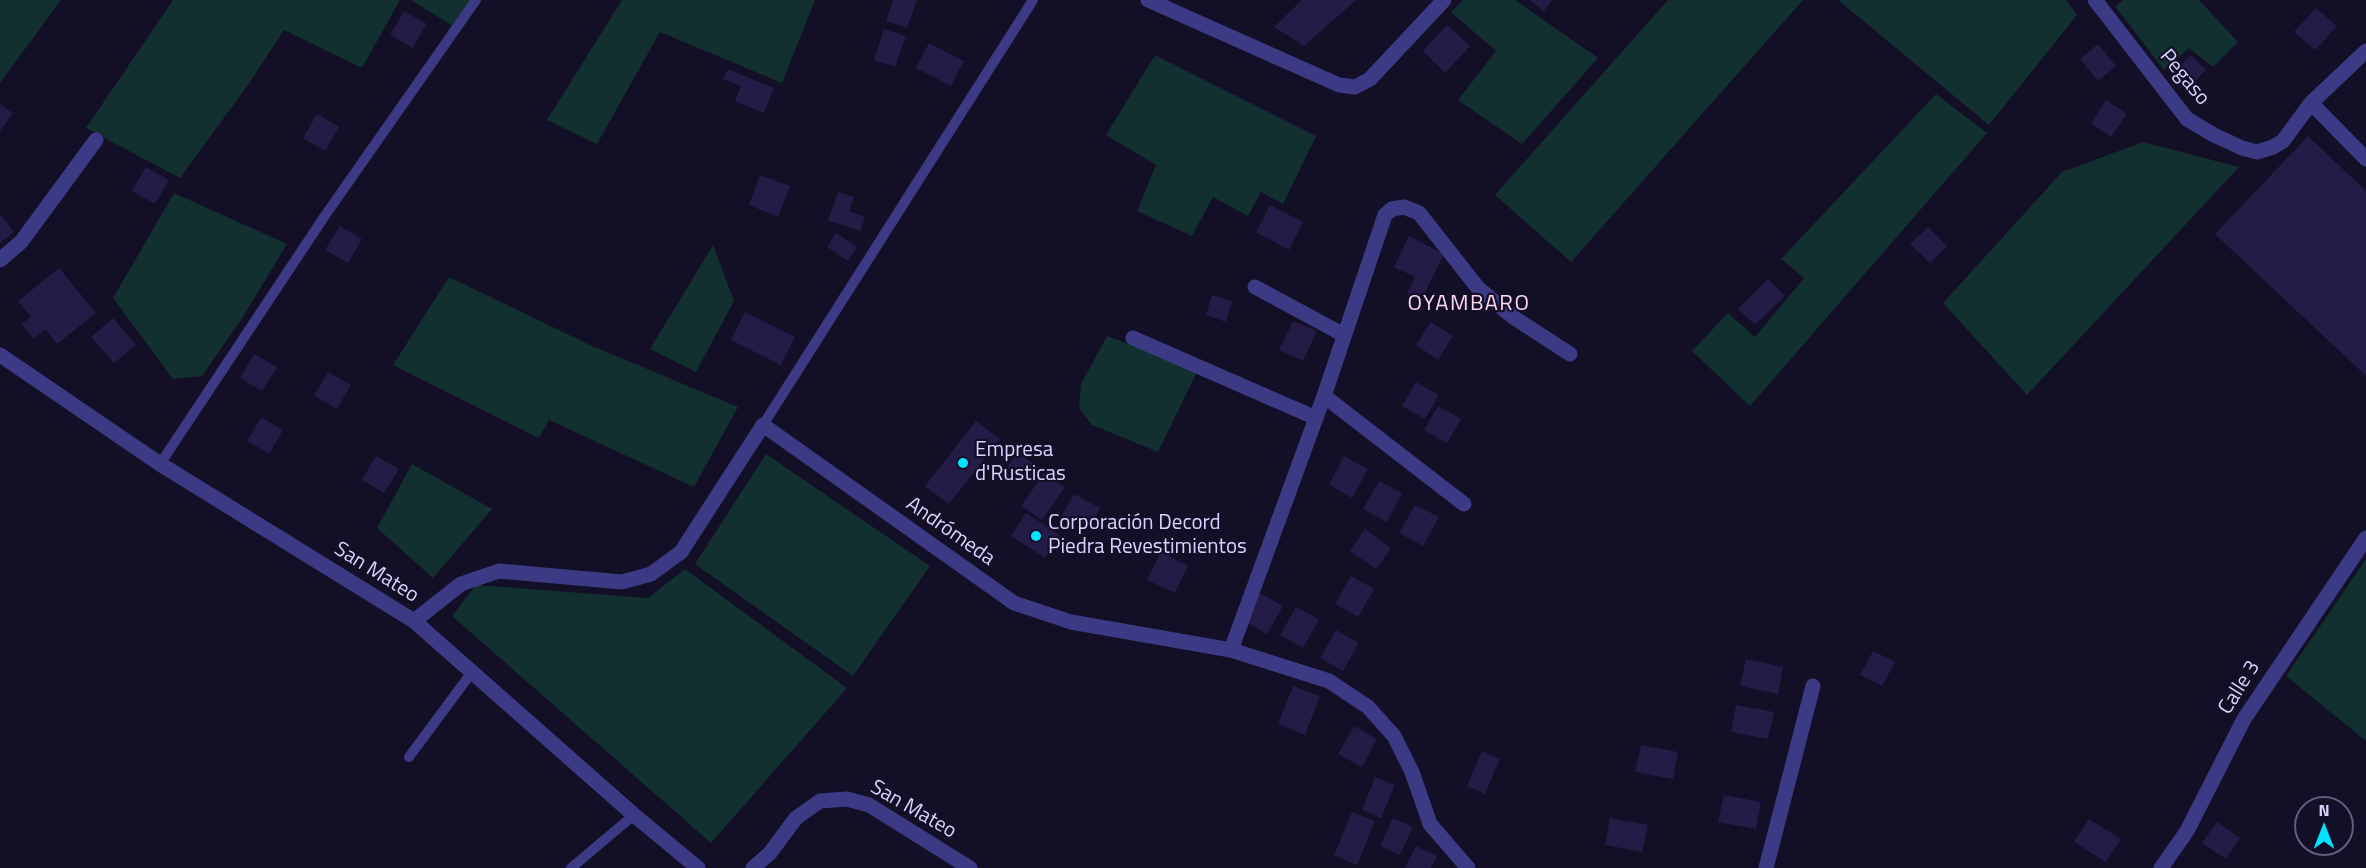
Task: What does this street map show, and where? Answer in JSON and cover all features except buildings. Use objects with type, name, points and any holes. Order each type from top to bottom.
[{"type":"street","points":[[1148,0],[1340,85],[1355,87],[1370,80],[1444,0]]},
{"type":"street","name":"Pegaso","points":[[2095,0],[2187,119],[2214,135],[2257,152],[2283,141],[2311,103],[2366,51]]},
{"type":"street","points":[[2311,103],[2366,159]]},
{"type":"street","points":[[0,260],[21,242],[96,140]]},
{"type":"street","points":[[1231,650],[1324,396],[1385,215],[1392,209],[1404,207],[1419,213],[1478,288],[1513,317],[1570,354]]},
{"type":"street","points":[[1255,287],[1344,336]]},
{"type":"street","points":[[1133,338],[1316,418]]},
{"type":"street","name":"San Mateo","points":[[0,355],[160,464],[414,621],[634,815],[698,868]]},
{"type":"street","points":[[1324,396],[1464,504]]},
{"type":"street","points":[[414,621],[461,584],[499,571],[622,582],[651,574],[681,552],[763,424]]},
{"type":"street","name":"Andrómeda","points":[[763,424],[1014,603],[1071,622],[1231,650],[1329,681],[1368,706],[1394,736],[1412,772],[1430,824],[1468,868]]},
{"type":"street","name":"Calle 3","points":[[2161,868],[2187,831],[2244,719],[2366,538]]},
{"type":"street","points":[[1766,868],[1814,686]]},
{"type":"street","name":"San Mateo","points":[[753,868],[770,854],[796,818],[820,801],[847,798],[869,805],[970,868]]},
{"type":"lane","points":[[160,464],[324,217],[476,0]]},
{"type":"lane","points":[[763,424],[1033,0]]},
{"type":"lane","points":[[409,757],[472,672]]},
{"type":"lane","points":[[571,868],[634,815]]},
{"type":"green space","points":[[0,0],[61,0],[0,83]]},
{"type":"green space","points":[[173,0],[400,0],[362,68],[284,30],[250,82],[180,178],[86,128]]},
{"type":"green space","points":[[411,0],[475,0],[456,28]]},
{"type":"green space","points":[[622,0],[815,0],[782,83],[660,32],[597,144],[547,120]]},
{"type":"green space","points":[[1463,0],[1515,0],[1598,58],[1522,144],[1458,100],[1496,51],[1451,12]]},
{"type":"green space","points":[[1668,0],[1803,0],[1571,262],[1495,195]]},
{"type":"green space","points":[[1838,0],[2066,0],[2077,15],[1989,125]]},
{"type":"green space","points":[[2123,0],[2199,0],[2238,42],[2213,67],[2189,48],[2164,70],[2115,6]]},
{"type":"green space","points":[[1155,55],[1316,136],[1283,204],[1261,192],[1248,216],[1213,197],[1192,236],[1137,211],[1156,165],[1106,135]]},
{"type":"green space","points":[[1936,94],[1987,133],[1750,406],[1692,351],[1728,313],[1755,337],[1804,278],[1781,259]]},
{"type":"green space","points":[[2143,142],[2239,167],[2027,395],[1943,303],[2062,172]]},
{"type":"green space","points":[[174,193],[287,244],[241,320],[202,376],[173,379],[113,298]]},
{"type":"green space","points":[[713,245],[734,301],[696,372],[650,349]]},
{"type":"green space","points":[[449,277],[590,345],[738,407],[694,487],[549,420],[539,438],[393,365]]},
{"type":"green space","points":[[1107,336],[1198,370],[1158,452],[1092,425],[1079,408],[1081,384]]},
{"type":"green space","points":[[766,454],[930,566],[853,676],[695,564]]},
{"type":"green space","points":[[412,464],[492,509],[433,578],[377,528]]},
{"type":"green space","points":[[2366,559],[2366,741],[2286,676]]},
{"type":"green space","points":[[685,569],[847,688],[711,843],[452,616],[476,585],[648,598]]},
{"type":"place","name":"Empresa d'Rusticas","points":[[963,463]]},
{"type":"place","name":"Corporación Decord Piedra Revestimientos","points":[[1036,536]]},
{"type":"district","name":"OYAMBARO","points":[[1469,305]]}]
